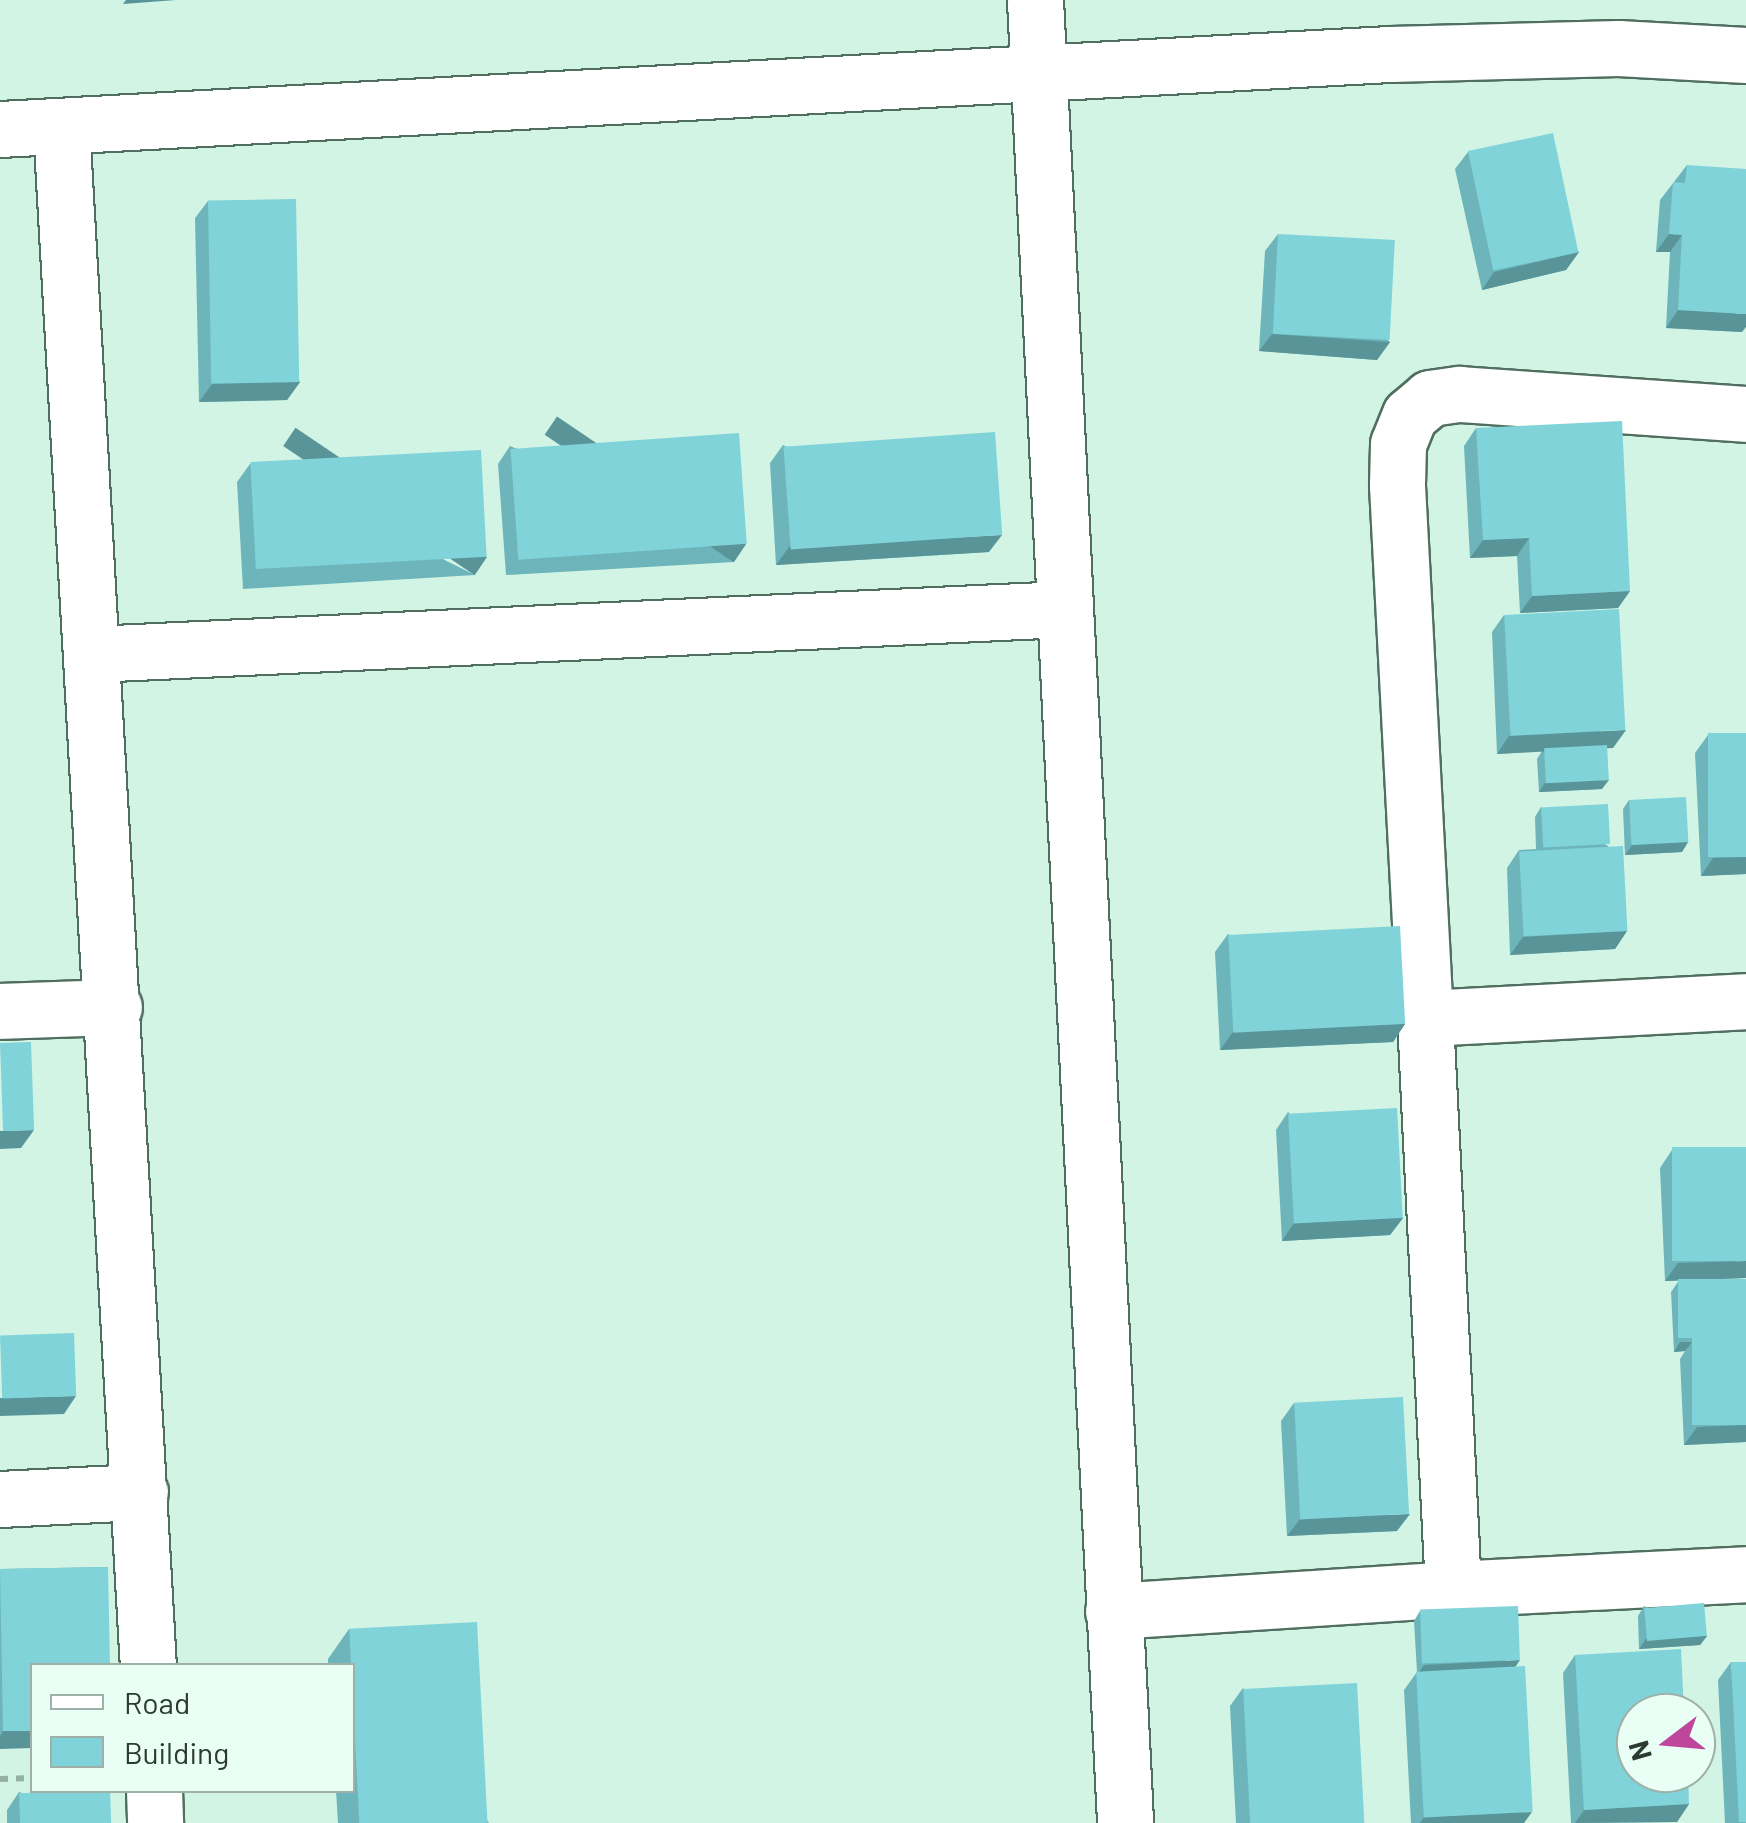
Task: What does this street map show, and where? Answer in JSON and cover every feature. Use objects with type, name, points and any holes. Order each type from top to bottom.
[{"type":"street","points":[[1035,0],[1125,1823]]},
{"type":"street","points":[[0,129],[1039,71],[1618,48],[1746,55]]},
{"type":"street","points":[[61,126],[114,1007],[148,1663]]},
{"type":"street","points":[[1453,1590],[1398,444],[1410,415],[1430,398],[1460,394],[1746,414]]},
{"type":"street","points":[[92,654],[1063,608]]},
{"type":"street","points":[[1425,1018],[1746,1001]]},
{"type":"street","points":[[0,1011],[114,1007]]},
{"type":"street","points":[[0,1499],[140,1492]]},
{"type":"street","points":[[1113,1611],[1746,1574]]},
{"type":"street","points":[[154,1793],[156,1823]]},
{"type":"path","points":[[0,1779],[30,1778]]},
{"type":"building","points":[[1553,133],[1578,252],[1493,270],[1468,151]]},
{"type":"building","points":[[1687,165],[1746,169],[1746,314],[1678,310],[1682,235],[1669,234],[1673,182],[1685,183]]},
{"type":"building","points":[[296,199],[299,382],[211,384],[208,201]]},
{"type":"building","points":[[1278,234],[1395,240],[1390,340],[1273,334]]},
{"type":"building","points":[[1622,421],[1630,591],[1532,596],[1529,538],[1483,540],[1476,428]]},
{"type":"building","points":[[995,432],[1002,535],[791,550],[784,447]]},
{"type":"building","points":[[739,433],[747,544],[518,560],[511,449]]},
{"type":"building","points":[[481,450],[487,557],[256,569],[250,462]]},
{"type":"building","points":[[1619,609],[1625,730],[1510,736],[1504,615]]},
{"type":"building","points":[[1708,733],[1746,733],[1746,857],[1708,857]]},
{"type":"building","points":[[1607,745],[1609,780],[1546,783],[1544,748]]},
{"type":"building","points":[[1686,797],[1688,842],[1631,845],[1629,800]]},
{"type":"building","points":[[1608,804],[1610,844],[1543,847],[1541,808]]},
{"type":"building","points":[[1623,846],[1627,931],[1524,936],[1519,851]]},
{"type":"building","points":[[1400,926],[1405,1024],[1233,1033],[1228,935]]},
{"type":"building","points":[[31,1042],[34,1130],[3,1131],[0,1043]]},
{"type":"building","points":[[1397,1108],[1403,1218],[1294,1224],[1288,1114]]},
{"type":"building","points":[[1672,1147],[1746,1147],[1746,1261],[1672,1261]]},
{"type":"building","points":[[1678,1279],[1746,1279],[1746,1338],[1678,1338]]},
{"type":"building","points":[[74,1333],[76,1396],[2,1399],[0,1336]]},
{"type":"building","points":[[1692,1338],[1746,1338],[1746,1425],[1692,1425]]},
{"type":"building","points":[[1403,1397],[1409,1514],[1300,1520],[1294,1403]]},
{"type":"building","points":[[108,1567],[110,1663],[30,1663],[30,1731],[3,1731],[0,1569]]},
{"type":"building","points":[[1704,1603],[1707,1636],[1647,1641],[1644,1608]]},
{"type":"building","points":[[1518,1606],[1520,1660],[1422,1663],[1420,1609]]},
{"type":"building","points":[[477,1622],[488,1823],[359,1823],[355,1663],[351,1663],[349,1629]]},
{"type":"building","points":[[1681,1649],[1683,1693],[1616,1693],[1616,1793],[1689,1793],[1689,1804],[1584,1810],[1575,1655]]},
{"type":"building","points":[[1731,1662],[1746,1662],[1746,1822],[1739,1822]]},
{"type":"building","points":[[1525,1666],[1533,1812],[1424,1818],[1416,1672]]},
{"type":"building","points":[[1357,1683],[1364,1823],[1250,1823],[1243,1689]]},
{"type":"building","points":[[19,1793],[110,1793],[111,1823],[20,1823]]}]
